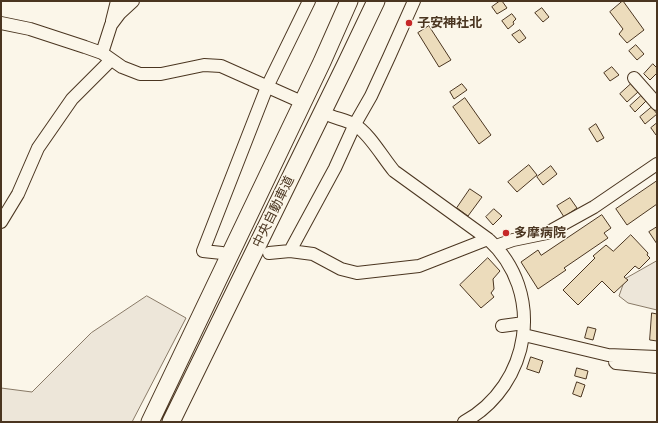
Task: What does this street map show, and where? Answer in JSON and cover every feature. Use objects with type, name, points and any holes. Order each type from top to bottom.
[{"type":"highway","name":"中央自動車道","points":[[150,422],[322,62],[349,1]]},
{"type":"highway","name":"中央自動車道","points":[[171,422],[376,1]]},
{"type":"street","points":[[1,222],[18,194],[38,148],[72,99],[107,57],[111,25],[117,1]]},
{"type":"street","points":[[111,25],[120,13],[133,1]]},
{"type":"street","points":[[222,253],[203,251],[267,87],[309,1]]},
{"type":"street","points":[[290,251],[335,168],[355,124],[371,96],[414,1]]},
{"type":"street","points":[[1,23],[55,36],[107,57],[122,67],[140,74],[161,74],[204,65],[221,66],[295,99]]},
{"type":"street","points":[[634,78],[657,104]]},
{"type":"street","points":[[331,116],[355,124],[364,131],[394,171],[492,243],[508,264],[517,281],[523,303],[524,336],[510,376],[502,390],[486,407],[464,422]]},
{"type":"street","points":[[269,253],[290,251],[313,254],[341,269],[357,274],[419,266],[492,243],[547,233],[594,207],[657,164]]},
{"type":"street","points":[[502,326],[524,323]]},
{"type":"street","points":[[524,336],[608,355],[657,357]]},
{"type":"street","points":[[608,355],[616,363],[657,367]]},
{"type":"shaded area","points":[[657,261],[657,310],[628,303],[619,296],[625,279]]},
{"type":"shaded area","points":[[147,296],[186,318],[132,422],[1,422],[1,388],[32,392],[91,333]]},
{"type":"building","points":[[502,1],[507,8],[497,14],[492,7]]},
{"type":"building","points":[[623,1],[644,30],[627,43],[619,34],[623,29],[610,12]]},
{"type":"building","points":[[542,8],[549,17],[543,22],[535,13]]},
{"type":"building","points":[[512,14],[516,19],[513,22],[514,24],[508,29],[502,21]]},
{"type":"building","points":[[429,26],[451,60],[439,67],[418,33]]},
{"type":"building","points":[[520,30],[526,38],[519,43],[512,35]]},
{"type":"building","points":[[636,45],[644,54],[637,60],[629,51]]},
{"type":"building","points":[[653,64],[657,68],[657,73],[650,80],[644,74]]},
{"type":"building","points":[[612,67],[619,75],[610,81],[604,73]]},
{"type":"building","points":[[462,84],[467,90],[454,99],[450,92]]},
{"type":"building","points":[[631,84],[638,92],[627,102],[620,94]]},
{"type":"building","points":[[641,96],[646,101],[635,112],[630,106]]},
{"type":"building","points":[[465,98],[491,135],[479,144],[453,107]]},
{"type":"building","points":[[652,107],[657,114],[645,124],[640,117]]},
{"type":"building","points":[[657,123],[657,134],[656,135],[651,128]]},
{"type":"building","points":[[596,124],[604,138],[597,142],[589,129]]},
{"type":"building","points":[[529,165],[537,175],[517,192],[508,182]]},
{"type":"building","points":[[551,166],[557,174],[543,185],[537,177]]},
{"type":"building","points":[[657,181],[657,204],[627,225],[616,209]]},
{"type":"building","points":[[470,189],[482,197],[468,216],[457,208]]},
{"type":"building","points":[[570,198],[577,208],[564,217],[557,206]]},
{"type":"building","points":[[494,209],[502,216],[493,225],[486,217]]},
{"type":"building","points":[[602,215],[611,228],[604,233],[608,238],[564,268],[566,270],[538,289],[521,262],[538,250],[541,255]]},
{"type":"building","points":[[657,227],[657,244],[649,232]]},
{"type":"building","points":[[631,235],[648,253],[647,255],[650,258],[639,269],[635,266],[624,277],[628,280],[614,293],[602,281],[578,305],[563,290],[595,258],[593,256],[606,245],[613,251]]},
{"type":"building","points":[[488,258],[500,271],[493,279],[494,289],[491,293],[494,297],[481,308],[460,285]]},
{"type":"building","points":[[652,313],[657,314],[657,341],[650,340]]},
{"type":"building","points":[[588,327],[596,329],[593,340],[585,338]]},
{"type":"building","points":[[531,357],[543,361],[539,373],[527,369]]},
{"type":"building","points":[[577,368],[588,371],[586,379],[575,376]]},
{"type":"building","points":[[577,382],[585,385],[581,397],[573,394]]},
{"type":"place","name":"子安神社北","points":[[409,23]]},
{"type":"place","name":"多摩病院","points":[[506,233]]}]
